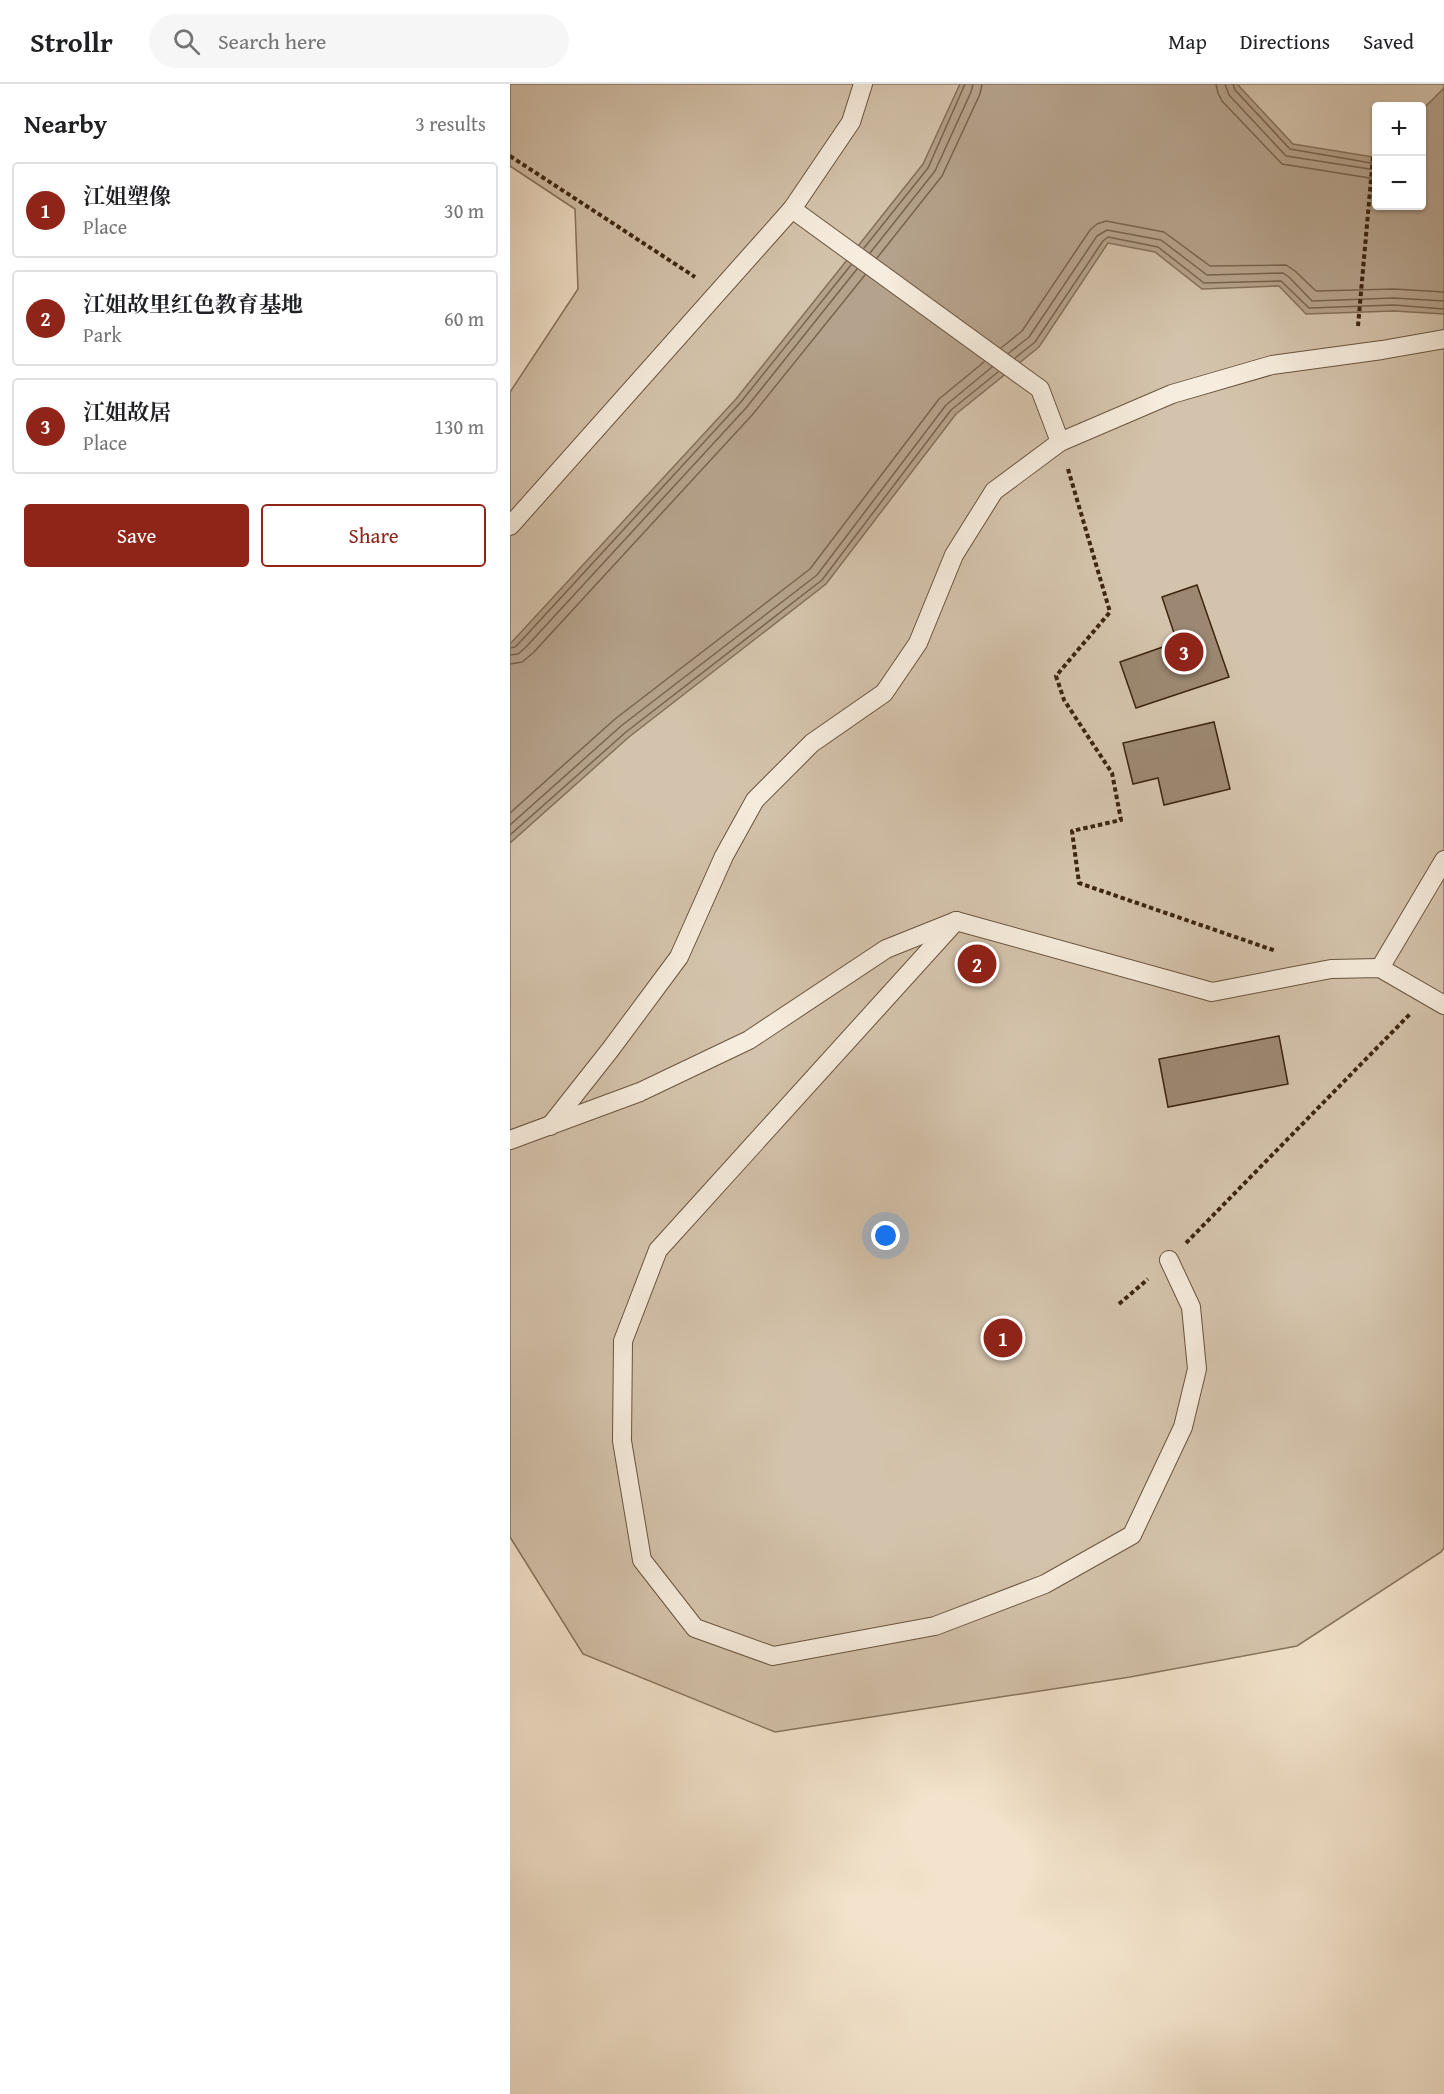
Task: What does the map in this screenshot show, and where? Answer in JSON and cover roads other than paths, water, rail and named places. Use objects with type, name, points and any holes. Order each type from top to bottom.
[{"type":"lane","points":[[510,526],[792,209],[851,122],[863,84]]},
{"type":"lane","points":[[792,209],[1040,389],[1060,442]]},
{"type":"lane","points":[[550,1126],[679,957],[724,856],[755,800],[812,742],[884,693],[918,643],[954,555],[994,491],[1060,442],[1172,394],[1272,365],[1444,339]]},
{"type":"lane","points":[[1380,968],[1444,860]]},
{"type":"lane","points":[[956,921],[658,1250],[623,1341],[622,1441],[642,1560],[695,1628],[773,1656],[935,1626],[1045,1584],[1132,1535],[1183,1427],[1197,1369],[1191,1307],[1169,1260]]},
{"type":"lane","points":[[510,1140],[640,1092],[749,1040],[886,949],[956,921],[1212,992],[1331,969],[1380,968],[1444,1005]]},
{"type":"water","points":[[960,84],[1237,84],[1293,144],[1372,157],[1372,210],[1426,210],[1426,106],[1444,88],[1444,314],[1394,311],[1306,314],[1279,286],[1202,289],[1155,252],[1108,243],[1039,347],[956,414],[826,584],[629,737],[510,843],[510,644],[736,399],[923,164]]},
{"type":"place","name":"江姐故居","points":[[1184,652]]},
{"type":"place","name":"江姐故里红色教育基地","points":[[977,964]]},
{"type":"place","name":"江姐塑像","points":[[1003,1338]]}]
